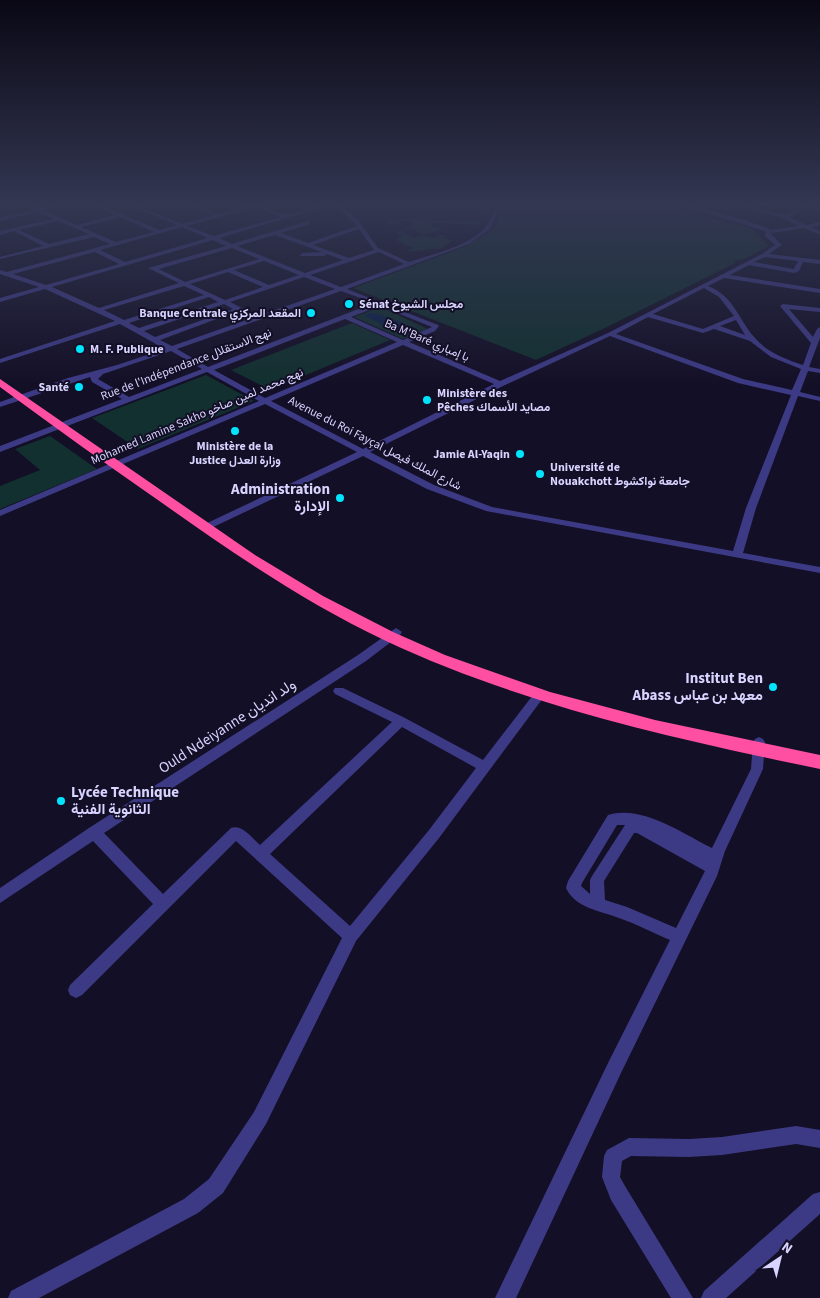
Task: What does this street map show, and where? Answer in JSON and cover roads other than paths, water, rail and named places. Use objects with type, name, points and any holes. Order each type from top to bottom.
[{"type":"highway","points":[[0,376],[23,396]]},
{"type":"highway","points":[[0,382],[23,396],[288,582],[463,667],[540,694],[656,727],[759,746],[820,753]]},
{"type":"highway","points":[[393,634],[545,688],[656,720],[820,762]]},
{"type":"street","points":[[13,265],[21,269]]},
{"type":"street","points":[[2,274],[37,265]]},
{"type":"street","points":[[0,300],[123,265]]},
{"type":"street","points":[[144,265],[258,318]]},
{"type":"street","points":[[154,269],[169,265]]},
{"type":"street","points":[[99,310],[246,265]]},
{"type":"street","points":[[279,265],[378,303]]},
{"type":"street","points":[[138,331],[335,265]]},
{"type":"street","points":[[127,399],[95,380],[94,377],[410,265]]},
{"type":"street","points":[[209,526],[500,384],[610,334],[746,265]]},
{"type":"street","points":[[758,265],[794,271],[797,270],[799,265]]},
{"type":"street","points":[[228,270],[268,287]]},
{"type":"street","name":"Avenue du Roi Fayçal شارع الملك فيصل","points":[[2,274],[44,287],[99,310],[437,491],[479,507],[820,570]]},
{"type":"street","points":[[725,276],[820,291]]},
{"type":"street","points":[[703,286],[722,294],[753,340]]},
{"type":"street","points":[[0,361],[210,295]]},
{"type":"street","name":"Rue de l'Indépendance نهج الاستقلال","points":[[0,449],[378,303]]},
{"type":"street","name":"Mohamed Lamine Sakho نهج محمد لمين صاخو","points":[[0,513],[431,331],[436,326],[378,303]]},
{"type":"street","points":[[815,348],[782,306],[820,310]]},
{"type":"street","points":[[154,340],[238,309]]},
{"type":"street","points":[[648,315],[699,331],[716,327],[737,317]]},
{"type":"street","name":"Ba M'Baré با إمباري","points":[[344,317],[500,384]]},
{"type":"street","points":[[208,319],[228,329]]},
{"type":"street","points":[[193,325],[212,334]]},
{"type":"street","points":[[716,327],[753,340],[786,362],[820,371]]},
{"type":"street","points":[[736,556],[751,508],[804,368],[815,348],[819,332],[804,332]]},
{"type":"street","points":[[610,334],[741,381],[795,395],[820,399]]},
{"type":"street","points":[[0,405],[78,378],[100,374]]},
{"type":"street","name":"Ould Ndeiyanne ولد انديان","points":[[0,896],[94,832],[362,658],[393,634]]},
{"type":"street","points":[[339,691],[401,721],[486,767]]},
{"type":"street","points":[[18,1298],[191,1206],[216,1186],[260,1118],[351,936],[486,767],[540,694]]},
{"type":"street","points":[[260,854],[401,721]]},
{"type":"street","points":[[505,1298],[615,1067],[680,937],[757,769],[759,746]]},
{"type":"street","points":[[680,937],[622,912],[598,905],[578,894],[573,888],[575,881],[613,819],[635,823],[714,862]]},
{"type":"street","points":[[598,905],[597,880],[635,823]]},
{"type":"street","points":[[94,832],[163,904]]},
{"type":"street","points":[[76,990],[236,832],[351,936]]},
{"type":"street","points":[[683,1298],[618,1193],[611,1177],[613,1156],[628,1148],[722,1146],[796,1135],[820,1139]]},
{"type":"street","points":[[711,1298],[820,1201]]},
{"type":"water","points":[[369,313],[395,319],[415,332],[405,332],[384,325],[367,317],[366,315]]},
{"type":"place","name":"Sénat مجلس الشيوخ","points":[[349,304]]},
{"type":"place","name":"Banque Centrale المقعد المركزي","points":[[311,313]]},
{"type":"place","name":"M. F. Publique","points":[[80,349]]},
{"type":"place","name":"Santé","points":[[79,387]]},
{"type":"place","name":"Ministère des Pêches مصايد الأسماك","points":[[427,400]]},
{"type":"place","name":"Ministère de la Justice وزارة العدل","points":[[235,431]]},
{"type":"place","name":"Jamie Al-Yaqin","points":[[520,454]]},
{"type":"place","name":"Université de Nouakchott جامعة نواكشوط","points":[[540,474]]},
{"type":"place","name":"Administration الإدارة","points":[[340,498]]},
{"type":"place","name":"Institut Ben Abass معهد بن عباس","points":[[773,687]]},
{"type":"place","name":"Lycée Technique الثانوية الفنية","points":[[61,801]]}]
